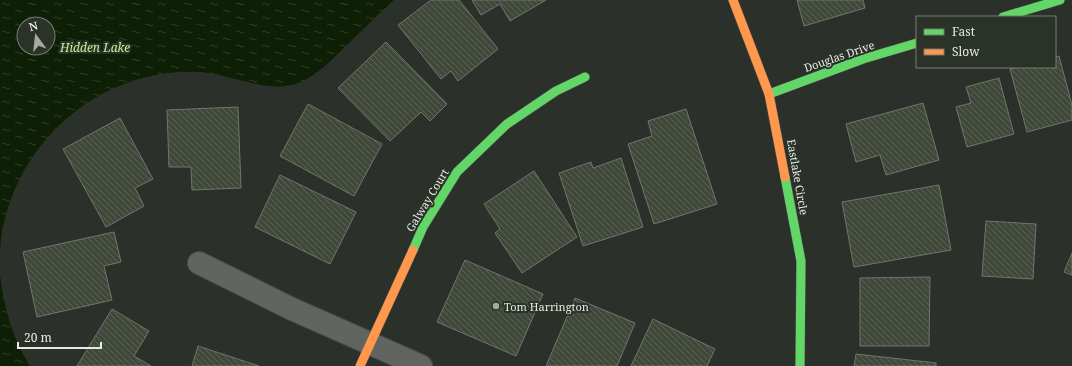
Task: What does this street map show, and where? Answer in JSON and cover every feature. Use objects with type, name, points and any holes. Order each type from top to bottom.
[{"type":"street","name":"Eastlake Circle","points":[[733,0],[769,94],[801,261],[800,366]]},
{"type":"street","points":[[1006,16],[1060,0]]},
{"type":"street","name":"Douglas Drive","points":[[769,94],[863,59],[916,43]]},
{"type":"street","name":"Galway Court","points":[[360,366],[423,227],[457,172],[507,124],[556,91],[585,77]]},
{"type":"street","points":[[199,263],[292,309],[370,342],[421,366]]},
{"type":"water","name":"Hidden Lake","points":[[0,0],[394,0],[317,73],[295,84],[284,86],[261,85],[211,73],[200,72],[162,74],[126,83],[93,99],[64,121],[39,148],[20,179],[6,214],[0,251]]},
{"type":"water","points":[[0,275],[10,322],[18,344],[30,366],[0,366]]},
{"type":"building","points":[[431,0],[459,0],[498,49],[458,81],[451,71],[441,79],[398,25]]},
{"type":"building","points":[[472,0],[546,0],[510,21],[500,4],[481,15]]},
{"type":"building","points":[[797,0],[863,0],[865,8],[804,26]]},
{"type":"building","points":[[386,42],[447,104],[430,121],[421,112],[390,141],[338,88]]},
{"type":"building","points":[[1059,56],[1072,105],[1072,120],[1027,132],[1010,69],[1056,68],[1056,57]]},
{"type":"building","points":[[999,78],[1014,134],[967,147],[956,107],[971,103],[966,87]]},
{"type":"building","points":[[923,103],[939,160],[886,175],[880,155],[856,162],[846,124]]},
{"type":"building","points":[[308,104],[382,144],[354,196],[280,156]]},
{"type":"building","points":[[238,107],[241,188],[192,190],[191,167],[169,167],[167,110]]},
{"type":"building","points":[[686,109],[717,204],[654,224],[628,144],[652,136],[648,121]]},
{"type":"building","points":[[120,118],[153,179],[135,188],[144,206],[106,227],[63,149]]},
{"type":"building","points":[[621,158],[643,227],[583,246],[559,173],[591,162],[593,168]]},
{"type":"building","points":[[534,171],[577,237],[522,273],[495,233],[500,229],[484,204]]},
{"type":"building","points":[[280,175],[356,212],[330,264],[255,227]]},
{"type":"building","points":[[939,185],[951,250],[854,267],[842,202]]},
{"type":"building","points":[[986,221],[1036,224],[1033,279],[982,276]]},
{"type":"building","points":[[114,232],[121,262],[104,266],[112,300],[37,317],[23,252]]},
{"type":"building","points":[[1072,253],[1072,275],[1064,272]]},
{"type":"building","points":[[465,260],[543,294],[516,356],[437,322]]},
{"type":"building","points":[[930,277],[929,346],[860,346],[860,278]]},
{"type":"building","points":[[575,298],[635,323],[617,366],[546,366]]},
{"type":"building","points":[[112,309],[149,331],[134,356],[151,366],[77,366]]},
{"type":"building","points":[[653,319],[715,349],[707,366],[631,366]]},
{"type":"building","points":[[198,346],[259,366],[192,366]]},
{"type":"building","points":[[856,354],[936,363],[936,366],[854,366]]},
{"type":"traffic: fast","points":[[1006,16],[1060,0]]},
{"type":"traffic: fast","points":[[769,94],[863,59],[916,43]]},
{"type":"traffic: fast","points":[[413,250],[423,227],[457,172],[507,124],[556,91],[585,77]]},
{"type":"traffic: fast","points":[[785,177],[801,261],[800,366]]},
{"type":"traffic: slow","points":[[733,0],[769,94],[785,177]]},
{"type":"traffic: slow","points":[[360,366],[413,250]]},
{"type":"place","name":"Tom Harrington","points":[[496,306]]}]
